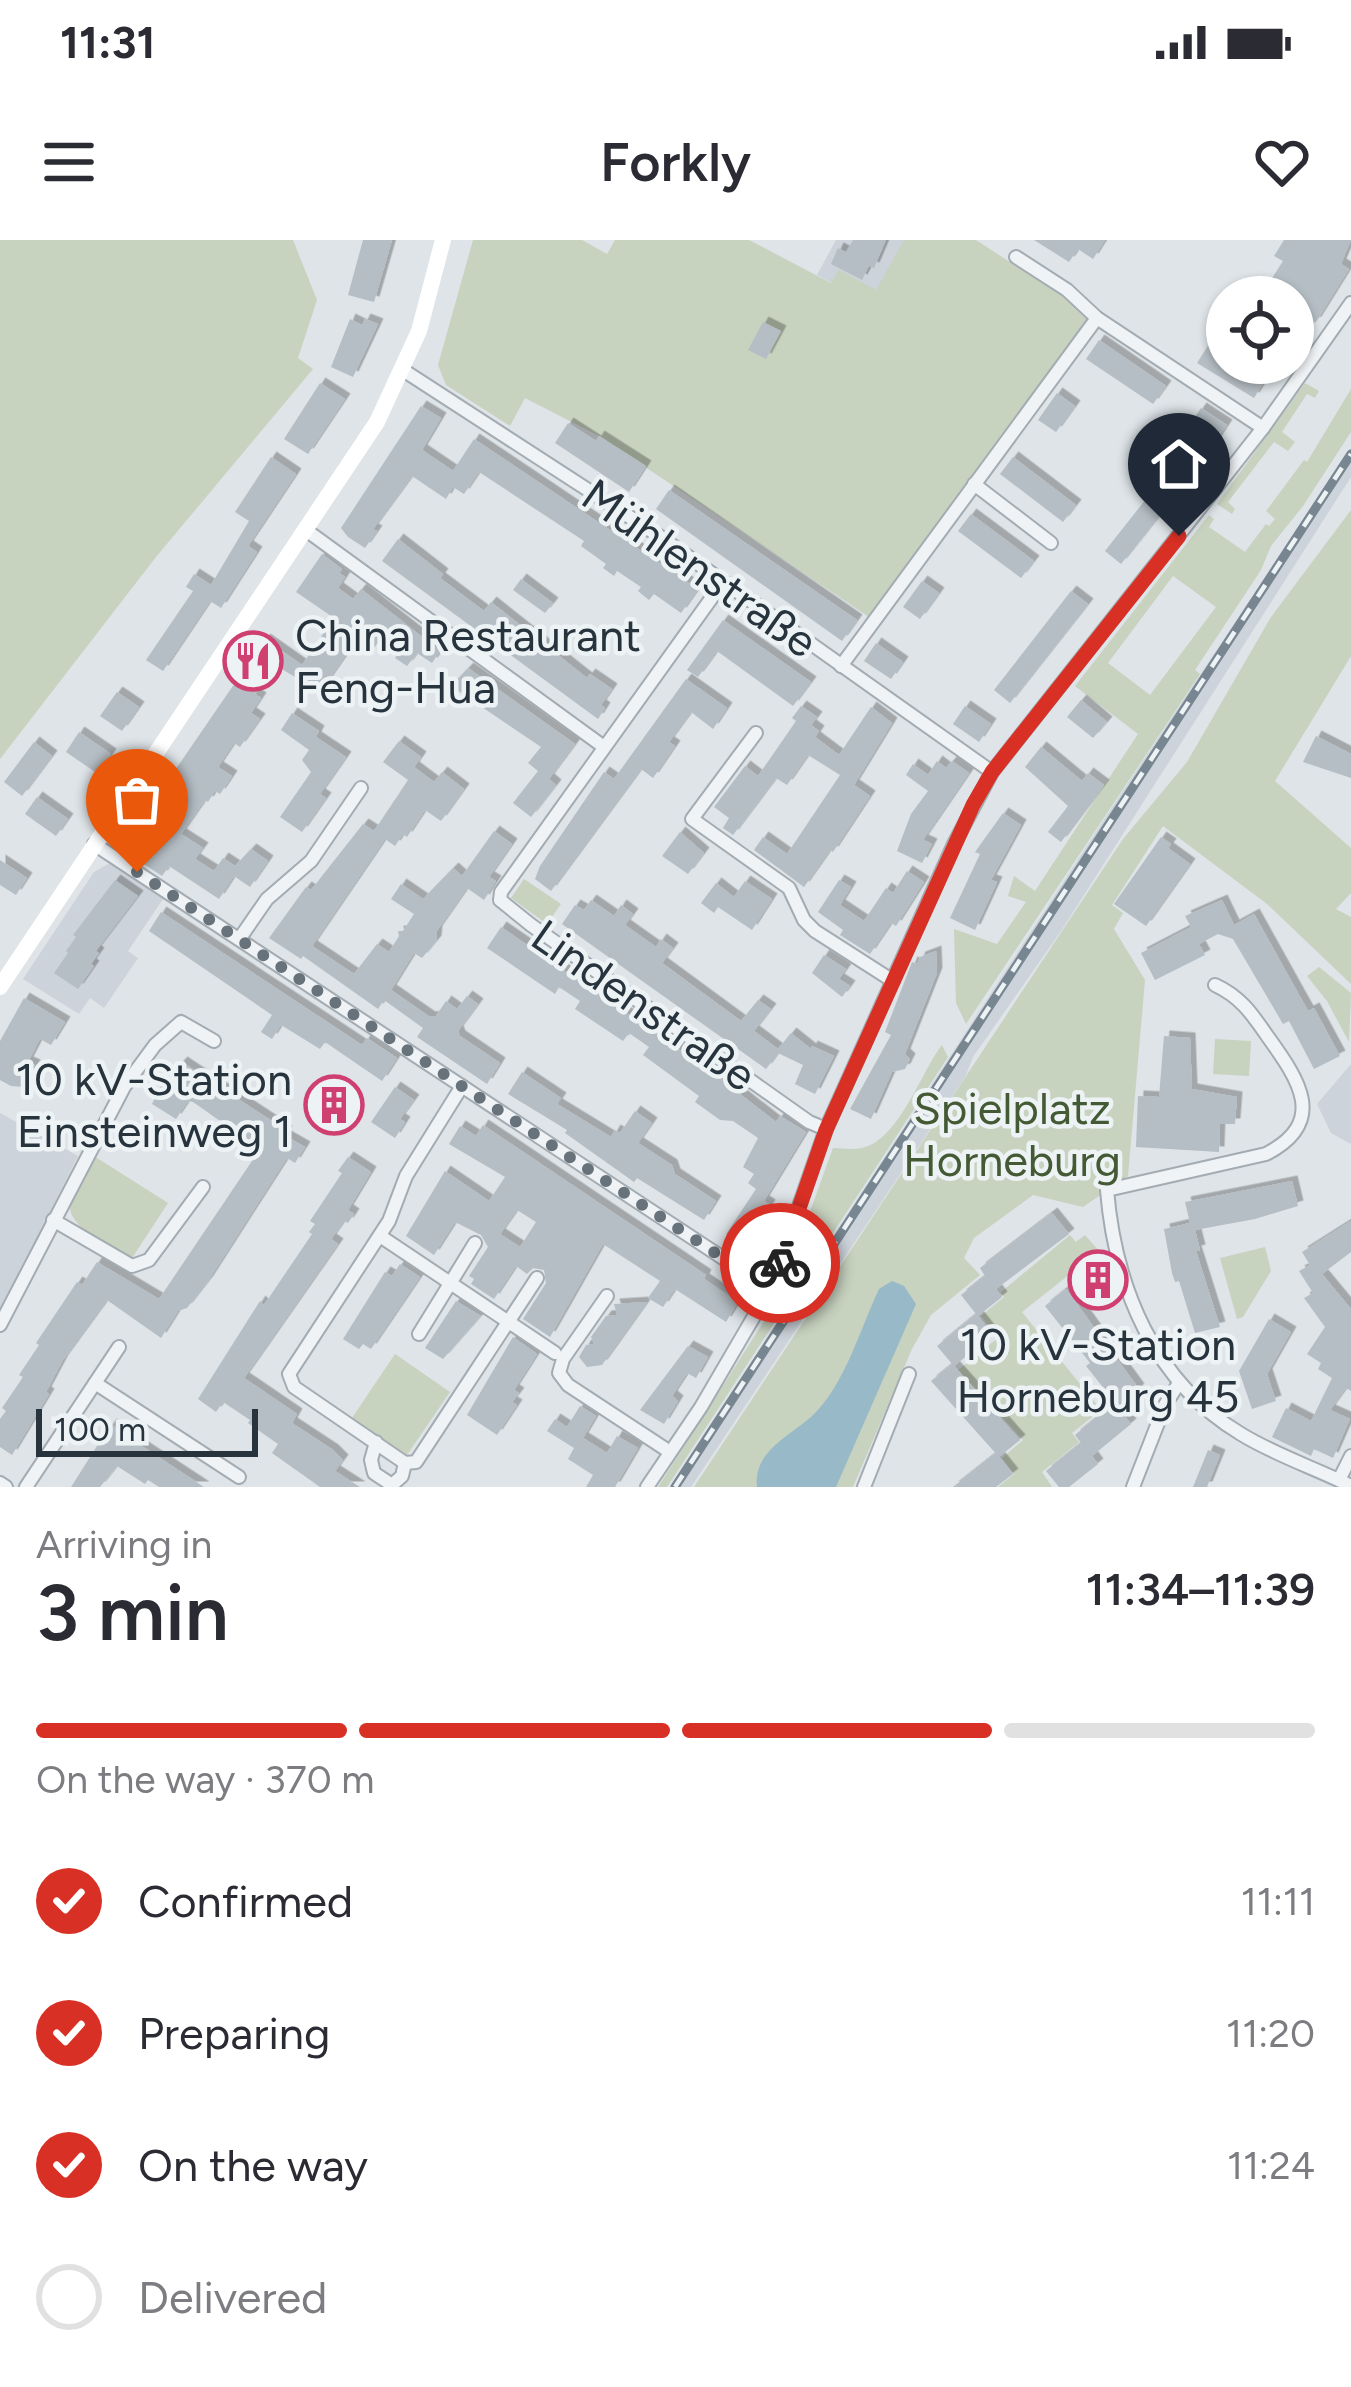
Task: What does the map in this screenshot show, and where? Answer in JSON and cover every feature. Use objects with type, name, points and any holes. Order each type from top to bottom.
[{"type":"main road","points":[[0,987],[377,422],[419,331],[443,240]]},
{"type":"street","points":[[1016,257],[1067,290],[1097,318],[1264,428]]},
{"type":"street","points":[[647,1487],[770,1289],[826,1130],[954,844],[992,772],[1264,428],[1351,303]]},
{"type":"street","points":[[841,666],[1097,318]]},
{"type":"street","name":"Mühlenstraße","points":[[403,370],[659,536],[992,772]]},
{"type":"street","points":[[974,484],[1051,543]]},
{"type":"street","points":[[306,530],[604,747]]},
{"type":"street","name":"Lindenstraße","points":[[723,582],[501,892],[500,900],[530,926],[826,1130]]},
{"type":"street","points":[[756,733],[692,819],[789,888],[804,920],[815,931],[893,981]]},
{"type":"street","points":[[240,938],[267,899],[310,860],[361,788]]},
{"type":"street","points":[[94,844],[770,1289]]},
{"type":"street","points":[[1215,985],[1239,996],[1296,1077],[1304,1103],[1301,1121],[1288,1141],[1266,1154],[1107,1190],[1116,1262],[1133,1313],[1179,1383],[1241,1434],[1345,1483],[1351,1456]]},
{"type":"street","points":[[0,1325],[124,1087],[155,1045],[182,1022],[214,1041]]},
{"type":"street","points":[[462,1087],[406,1176],[380,1236],[289,1374],[294,1388],[405,1463],[416,1462],[537,1278]]},
{"type":"street","points":[[53,1220],[132,1265],[149,1260],[203,1187]]},
{"type":"street","points":[[380,1236],[555,1353]]},
{"type":"street","points":[[419,1334],[476,1243]]},
{"type":"street","points":[[608,1296],[563,1358],[559,1373],[568,1385],[670,1452]]},
{"type":"street","points":[[26,1487],[118,1347]]},
{"type":"street","points":[[864,1487],[909,1374]]},
{"type":"street","points":[[95,1383],[239,1478]]},
{"type":"street","points":[[1133,1487],[1179,1383]]},
{"type":"street","points":[[376,1442],[371,1460],[374,1473],[392,1485],[402,1477],[405,1463]]},
{"type":"shaded area","points":[[836,240],[930,240],[891,315],[817,275]]},
{"type":"shaded area","points":[[1351,448],[1351,477],[1061,931],[691,1487],[670,1487],[1113,806]]},
{"type":"shaded area","points":[[110,863],[165,896],[128,951],[138,958],[104,1008],[90,998],[79,1014],[23,979],[94,872]]},
{"type":"shaded area","points":[[1351,1064],[1351,1144],[1331,1133],[1317,1104]]},
{"type":"shaded area","points":[[0,1113],[78,1156],[0,1312]]},
{"type":"green space","points":[[0,240],[293,240],[317,300],[298,358],[313,369],[156,557],[0,759]]},
{"type":"green space","points":[[473,240],[582,240],[607,254],[615,240],[749,240],[831,283],[839,270],[876,290],[904,240],[976,240],[1091,315],[869,617],[599,436],[525,398],[510,426],[446,385],[438,365]]},
{"type":"green space","points":[[1304,384],[1319,391],[1315,398],[1307,394],[1282,432],[1295,442],[1288,451],[1274,442],[1228,502],[1235,509],[1232,514],[1217,504]]},
{"type":"green space","points":[[1351,389],[1351,432],[1271,546],[1261,570],[1195,670],[1200,674],[966,1024],[956,1003],[954,929],[997,944],[1026,902],[1008,896],[1014,876],[1035,891],[1138,734],[1075,686],[1209,515],[1214,519],[1209,527],[1245,552],[1275,519],[1266,511],[1307,462]],"holes":[[[1173,576],[1216,607],[1150,695],[1108,663]]]},
{"type":"green space","name":"Spielplatz Horneburg","points":[[1351,510],[1351,656],[1275,781],[1351,848],[1351,893],[1336,909],[1351,917],[1351,984],[1267,904],[1163,826],[1112,905],[1123,913],[1114,929],[1145,980],[1128,1176],[1083,1207],[1033,1195],[974,1238],[964,1258],[980,1275],[931,1315],[853,1487],[694,1487],[1123,839],[1187,762],[1271,617]]},
{"type":"green space","points":[[524,879],[561,904],[547,924],[511,898]]},
{"type":"green space","points":[[1319,967],[1351,993],[1349,1042],[1307,976]]},
{"type":"green space","points":[[1215,1039],[1251,1041],[1249,1076],[1213,1074]]},
{"type":"green space","points":[[942,1045],[948,1057],[667,1487],[658,1487],[777,1301],[833,1148],[862,1148],[887,1132]]},
{"type":"green space","points":[[94,1156],[168,1203],[132,1258],[92,1236],[70,1210],[72,1194]]},
{"type":"green space","points":[[1070,1235],[1076,1242],[1085,1235],[1099,1251],[1022,1312],[1101,1410],[1072,1433],[1079,1442],[1042,1472],[1052,1487],[998,1487],[1014,1474],[1002,1458],[1023,1440],[958,1370],[998,1338],[981,1316],[1004,1297],[1001,1292]]},
{"type":"green space","points":[[1265,1247],[1271,1271],[1243,1317],[1237,1319],[1220,1258]]},
{"type":"green space","points":[[395,1354],[450,1392],[407,1455],[352,1418]]},
{"type":"water","points":[[892,1281],[904,1286],[916,1304],[836,1487],[757,1487],[757,1474],[767,1454],[812,1416],[834,1389],[879,1289]]},
{"type":"building","points":[[363,240],[392,240],[374,302],[348,295]]},
{"type":"building","points":[[853,240],[886,240],[874,268],[869,266],[862,280],[831,264],[838,248],[846,252]]},
{"type":"building","points":[[1034,240],[1105,240],[1093,259],[1078,249],[1069,262]]},
{"type":"building","points":[[1284,240],[1351,240],[1341,264],[1349,269],[1314,323],[1314,276],[1273,276],[1283,261],[1274,256]]},
{"type":"building","points":[[350,319],[362,325],[365,319],[378,324],[353,377],[331,367]]},
{"type":"building","points":[[763,322],[781,331],[766,359],[748,350]]},
{"type":"building","points":[[1099,340],[1166,386],[1153,404],[1086,359]]},
{"type":"building","points":[[320,383],[345,399],[308,454],[284,439]]},
{"type":"building","points":[[1231,384],[1262,384],[1254,398]]},
{"type":"building","points":[[1057,393],[1075,406],[1056,432],[1038,420]]},
{"type":"building","points":[[421,406],[441,418],[422,450],[453,471],[474,439],[698,589],[681,613],[654,594],[649,600],[638,591],[641,587],[617,571],[614,576],[581,546],[584,541],[479,472],[464,494],[453,487],[446,499],[412,476],[373,529],[377,531],[365,548],[348,537],[341,528]]},
{"type":"building","points":[[1201,408],[1227,425],[1215,443],[1189,426]]},
{"type":"building","points":[[568,423],[646,466],[629,492],[555,443]]},
{"type":"building","points":[[1183,452],[1199,466],[1121,564],[1105,551]]},
{"type":"building","points":[[271,457],[296,474],[248,546],[257,552],[221,608],[210,601],[163,671],[146,660],[193,591],[186,587],[194,574],[211,585],[249,521],[235,512]]},
{"type":"building","points":[[1013,457],[1076,505],[1063,522],[1000,474]]},
{"type":"building","points":[[669,490],[857,620],[842,641],[656,509]]},
{"type":"building","points":[[971,514],[1034,561],[1021,578],[958,531]]},
{"type":"building","points":[[398,539],[484,611],[491,602],[587,678],[590,674],[612,689],[598,719],[382,561]]},
{"type":"building","points":[[322,554],[342,569],[339,573],[345,577],[338,588],[353,599],[361,589],[440,651],[432,663],[417,653],[407,666],[395,658],[402,647],[383,634],[375,647],[359,636],[320,692],[275,665],[255,694],[261,698],[251,713],[260,719],[240,747],[234,743],[218,767],[232,776],[220,794],[215,791],[205,800],[181,834],[203,848],[195,859],[214,871],[223,858],[235,866],[251,849],[268,861],[250,887],[234,876],[219,899],[169,866],[162,876],[121,849],[265,639],[302,665],[334,618],[296,592]]},
{"type":"building","points":[[521,579],[553,603],[545,613],[513,590]]},
{"type":"building","points":[[922,581],[939,593],[920,619],[903,607]]},
{"type":"building","points":[[1071,591],[1088,604],[1010,703],[994,690]]},
{"type":"building","points":[[723,620],[811,682],[793,706],[717,651],[698,677],[687,670]]},
{"type":"building","points":[[876,643],[903,662],[891,679],[864,661]]},
{"type":"building","points":[[468,668],[575,744],[549,779],[556,785],[531,817],[513,803],[538,771],[528,763],[541,747],[451,686]]},
{"type":"building","points":[[686,679],[727,708],[713,729],[691,712],[669,742],[675,746],[653,778],[641,769],[551,891],[535,879],[540,866],[604,772],[614,779]]},
{"type":"building","points":[[117,692],[139,707],[122,731],[100,716]]},
{"type":"building","points":[[1081,700],[1107,722],[1093,738],[1067,717]]},
{"type":"building","points":[[801,706],[817,717],[811,725],[819,731],[815,737],[839,755],[871,707],[892,723],[854,785],[870,796],[804,887],[754,850],[763,837],[787,854],[840,775],[808,755],[787,785],[776,778],[733,835],[723,828],[729,818],[714,807],[745,766],[758,776]]},
{"type":"building","points":[[965,706],[991,724],[979,742],[953,724]]},
{"type":"building","points":[[292,713],[346,757],[320,794],[326,798],[302,832],[280,817],[311,772],[302,760],[309,750],[281,730]]},
{"type":"building","points":[[79,732],[111,754],[98,774],[66,752]]},
{"type":"building","points":[[1316,736],[1351,754],[1351,778],[1303,762]]},
{"type":"building","points":[[399,741],[421,757],[414,767],[434,782],[442,772],[464,789],[441,821],[425,810],[395,846],[385,839],[312,946],[354,974],[377,944],[389,952],[398,931],[403,931],[414,914],[391,899],[401,884],[423,899],[453,868],[462,876],[494,831],[512,844],[489,877],[496,881],[484,900],[467,888],[437,931],[436,941],[422,958],[414,953],[391,990],[430,1017],[446,1001],[457,1009],[467,996],[478,1004],[458,1031],[500,1063],[487,1084],[417,1037],[423,1028],[384,1000],[378,1009],[269,938],[306,887],[311,890],[363,824],[374,831],[408,780],[383,762]]},
{"type":"building","points":[[34,742],[52,756],[22,796],[4,782]]},
{"type":"building","points":[[1041,747],[1082,781],[1088,773],[1104,785],[1061,842],[1048,832],[1068,806],[1025,767]]},
{"type":"building","points":[[937,761],[946,768],[952,761],[969,773],[923,840],[932,844],[922,863],[897,851],[911,814],[928,791],[906,775],[913,764],[928,775]]},
{"type":"building","points":[[37,797],[68,819],[56,836],[25,814]]},
{"type":"building","points":[[1003,813],[1021,825],[991,880],[997,882],[975,930],[950,918],[980,854],[975,852]]},
{"type":"building","points":[[680,832],[704,853],[688,874],[662,856]]},
{"type":"building","points":[[1161,837],[1190,864],[1146,926],[1114,904]]},
{"type":"building","points":[[0,860],[27,878],[16,895],[0,885]]},
{"type":"building","points":[[907,871],[924,882],[896,926],[891,923],[870,954],[840,935],[843,930],[818,912],[839,880],[851,887],[840,905],[864,921],[886,888],[893,893]]},
{"type":"building","points":[[115,880],[138,896],[96,951],[94,966],[78,989],[54,973],[73,935]]},
{"type":"building","points":[[745,881],[772,899],[752,930],[718,907],[714,913],[701,903],[716,883],[734,897]]},
{"type":"building","points":[[591,900],[614,916],[621,905],[633,914],[625,925],[656,947],[661,939],[673,948],[662,963],[741,1021],[758,1000],[771,1009],[754,1031],[778,1049],[791,1033],[811,1049],[834,1056],[815,1094],[795,1084],[803,1065],[778,1053],[766,1069],[562,924],[575,905],[584,910]]},
{"type":"building","points":[[1222,900],[1234,925],[1254,914],[1308,1011],[1314,1008],[1340,1056],[1314,1069],[1289,1021],[1283,1024],[1233,939],[1218,934],[1199,944],[1205,955],[1155,980],[1141,953],[1191,927],[1185,916]]},
{"type":"building","points":[[161,912],[362,1045],[367,1038],[397,1058],[382,1081],[325,1042],[320,1049],[281,1025],[272,1039],[261,1032],[272,1015],[149,931]]},
{"type":"building","points":[[501,927],[712,1072],[776,1122],[780,1116],[806,1132],[764,1201],[770,1205],[744,1247],[726,1234],[756,1189],[748,1183],[754,1174],[743,1167],[758,1138],[695,1102],[699,1096],[643,1055],[649,1047],[629,1033],[623,1041],[575,1009],[580,1001],[559,987],[555,994],[487,948]]},
{"type":"building","points":[[936,951],[937,973],[905,1054],[910,1059],[905,1069],[892,1072],[871,1119],[850,1109],[891,1035],[885,1032],[912,962],[917,964],[920,957]]},
{"type":"building","points":[[824,955],[846,969],[839,979],[850,986],[842,997],[812,973]]},
{"type":"building","points":[[24,998],[65,1022],[51,1045],[40,1039],[28,1062],[35,1065],[24,1087],[0,1080],[0,1041]]},
{"type":"building","points":[[1164,1036],[1190,1038],[1192,1089],[1237,1097],[1235,1124],[1220,1124],[1219,1152],[1136,1147],[1138,1096],[1159,1097]]},
{"type":"building","points":[[182,1062],[305,1147],[295,1163],[287,1158],[208,1281],[187,1308],[178,1311],[161,1338],[107,1300],[63,1360],[49,1394],[12,1455],[0,1447],[0,1419],[6,1411],[2,1408],[23,1377],[19,1375],[36,1343],[77,1282],[82,1285],[97,1262],[159,1299],[260,1149],[193,1102],[188,1101],[176,1119],[152,1104]]},
{"type":"building","points":[[522,1072],[561,1098],[557,1104],[611,1137],[615,1130],[620,1133],[635,1111],[652,1123],[638,1143],[716,1201],[704,1220],[637,1178],[634,1182],[567,1130],[508,1094]]},
{"type":"building","points":[[395,1087],[414,1100],[400,1119],[405,1122],[395,1138],[371,1122]]},
{"type":"building","points":[[483,1125],[706,1275],[704,1279],[738,1302],[726,1322],[675,1289],[663,1307],[648,1298],[660,1281],[603,1244],[550,1337],[523,1319],[546,1283],[544,1270],[533,1268],[527,1274],[516,1266],[494,1299],[471,1284],[474,1279],[469,1276],[488,1247],[481,1235],[455,1222],[434,1255],[406,1236],[445,1171],[489,1201],[505,1177],[449,1144],[460,1126],[476,1136]],"holes":[[[517,1210],[536,1222],[520,1247],[500,1234]]]},
{"type":"building","points":[[348,1157],[371,1172],[348,1210],[354,1214],[331,1239],[338,1244],[244,1378],[297,1414],[292,1423],[333,1450],[343,1460],[335,1471],[360,1487],[320,1487],[272,1453],[278,1444],[250,1420],[223,1402],[216,1412],[198,1399],[260,1301],[264,1305],[312,1234],[315,1224],[310,1221]]},
{"type":"building","points":[[1292,1181],[1298,1206],[1195,1230],[1200,1250],[1196,1251],[1220,1327],[1195,1333],[1179,1281],[1175,1282],[1172,1273],[1164,1229],[1190,1223],[1185,1202]]},
{"type":"building","points":[[1052,1213],[1069,1234],[996,1289],[1002,1297],[978,1316],[993,1335],[954,1366],[1020,1440],[999,1457],[931,1381],[952,1364],[937,1346],[976,1314],[961,1295],[985,1276],[980,1268]]},
{"type":"building","points":[[1351,1221],[1351,1252],[1322,1274],[1351,1309],[1351,1391],[1346,1388],[1330,1410],[1350,1419],[1333,1458],[1314,1449],[1311,1456],[1272,1437],[1286,1408],[1311,1421],[1332,1378],[1307,1354],[1325,1327],[1304,1298],[1313,1293],[1299,1271],[1310,1265],[1302,1252]]},
{"type":"building","points":[[400,1264],[420,1277],[371,1349],[363,1344],[359,1349],[343,1339],[385,1272],[392,1276]]},
{"type":"building","points":[[1066,1289],[1139,1389],[1118,1406],[1045,1306]]},
{"type":"building","points":[[456,1301],[481,1316],[443,1359],[425,1348]]},
{"type":"building","points":[[647,1302],[602,1365],[587,1367],[579,1357],[586,1345],[594,1344],[591,1337],[606,1316],[617,1315],[614,1304]]},
{"type":"building","points":[[1269,1319],[1291,1332],[1267,1374],[1276,1401],[1252,1409],[1239,1371]]},
{"type":"building","points":[[513,1337],[537,1354],[514,1390],[519,1393],[512,1402],[517,1405],[497,1435],[467,1415]]},
{"type":"building","points":[[688,1346],[708,1357],[696,1378],[687,1373],[672,1396],[678,1401],[664,1424],[640,1410]]},
{"type":"building","points":[[1114,1403],[1131,1424],[1092,1456],[1098,1464],[1069,1487],[1059,1487],[1046,1471],[1081,1443],[1075,1435]]},
{"type":"building","points":[[580,1406],[596,1416],[583,1438],[607,1453],[617,1436],[638,1448],[615,1487],[586,1487],[593,1475],[568,1459],[574,1448],[547,1431],[555,1419],[567,1427]]},
{"type":"building","points":[[111,1424],[204,1487],[159,1487],[148,1480],[145,1484],[117,1466],[100,1487],[71,1487]]},
{"type":"building","points":[[1208,1450],[1220,1455],[1207,1487],[1193,1487]]},
{"type":"building","points":[[996,1453],[1013,1474],[996,1487],[953,1487]]},
{"type":"railway","points":[[675,1487],[1351,454]]},
{"type":"way so far","points":[[137,872],[770,1289],[780,1263]]},
{"type":"place","name":"China Restaurant Feng-Hua","points":[[253,661]]},
{"type":"place","name":"10 kV-Station Einsteinweg 1","points":[[334,1105]]},
{"type":"place","name":"10 kV-Station Horneburg 45","points":[[1098,1280]]},
{"type":"route","points":[[780,1263],[826,1130],[973,805],[992,772],[1179,536]]}]
